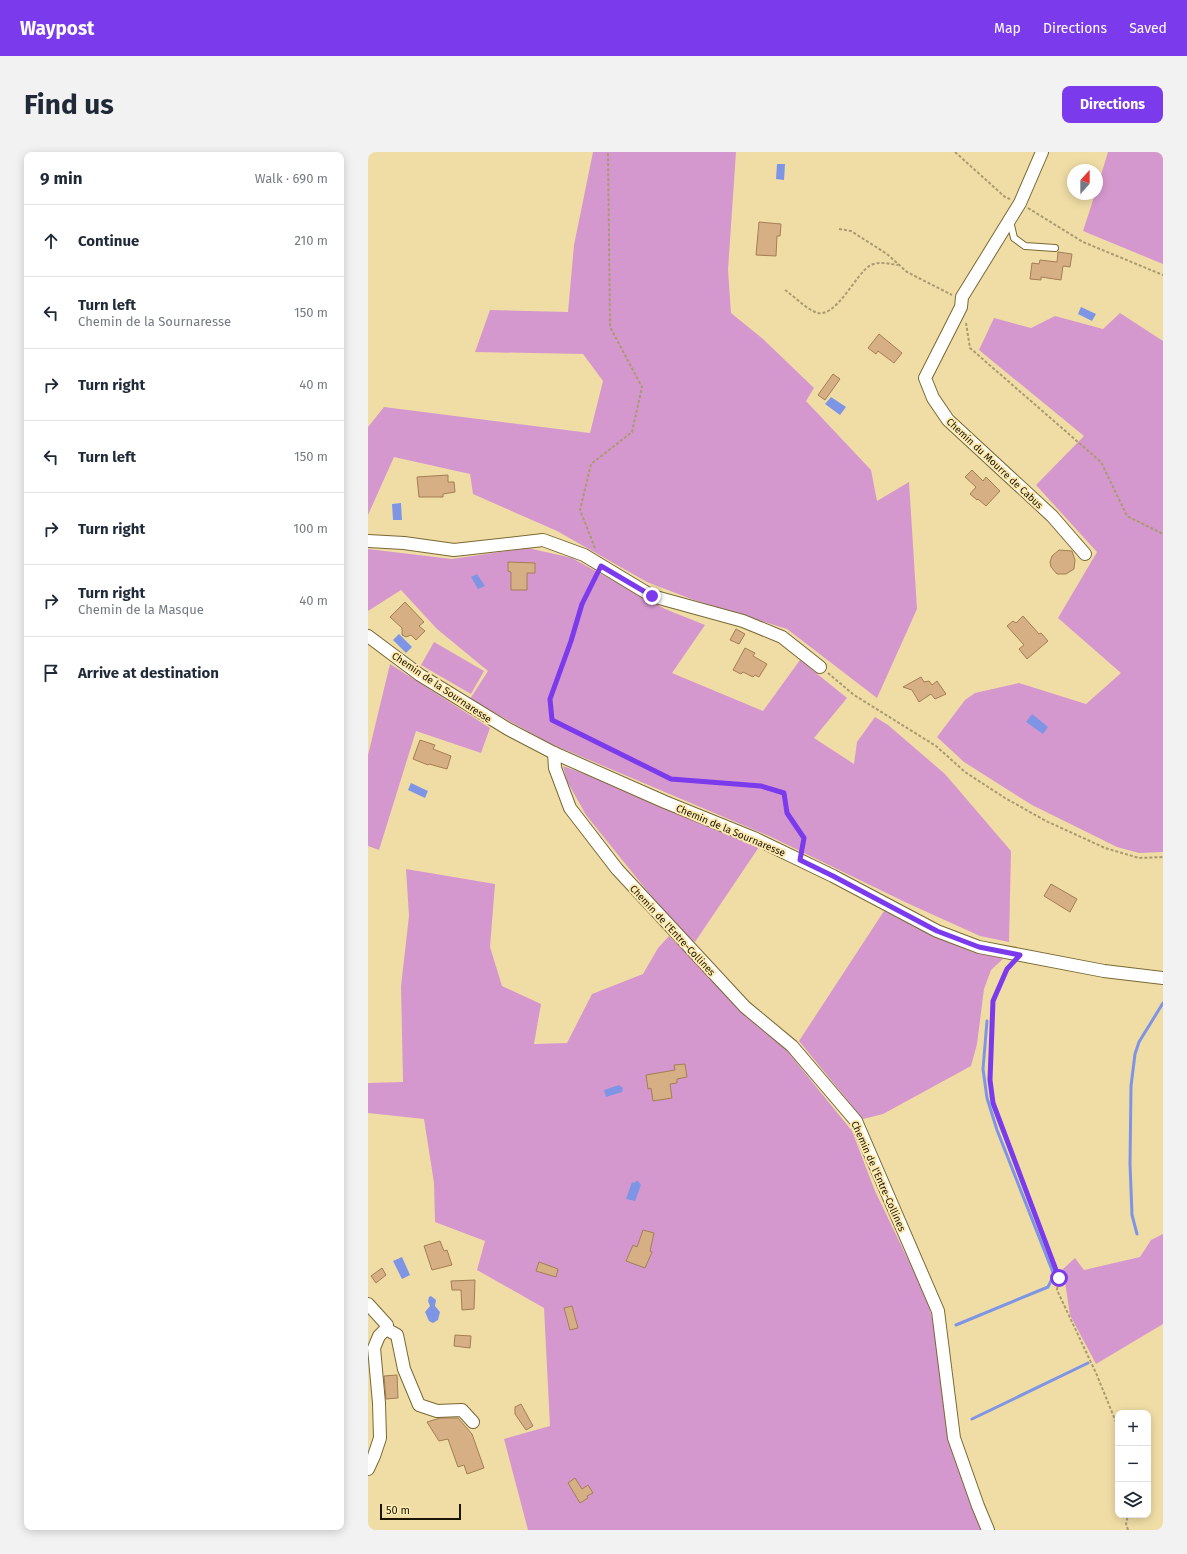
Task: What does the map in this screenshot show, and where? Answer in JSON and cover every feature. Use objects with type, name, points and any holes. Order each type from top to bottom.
[{"type":"street","name":"Chemin du Mourre de Cabus","points":[[1042,152],[1020,203],[962,297],[961,306],[925,378],[933,398],[948,420],[1052,516],[1085,554]]},
{"type":"street","points":[[368,542],[404,543],[454,550],[543,540],[584,555],[652,596],[743,621],[782,637],[820,667]]},
{"type":"street","name":"Chemin de la Sournaresse","points":[[368,636],[420,675],[508,730],[554,753],[665,802],[754,838],[833,876],[937,931],[979,947],[1104,971],[1163,978]]},
{"type":"street","name":"Chemin de l'Entre-Collines","points":[[554,753],[555,768],[570,808],[617,869],[745,1007],[792,1046],[856,1121],[938,1311],[954,1438],[988,1530]]},
{"type":"street","points":[[368,1304],[387,1325],[386,1329]]},
{"type":"street","points":[[386,1329],[397,1335],[404,1370],[419,1405],[438,1411],[462,1410],[473,1422]]},
{"type":"street","points":[[368,1469],[380,1438],[379,1403],[374,1348],[378,1336],[386,1329]]},
{"type":"lane","points":[[1010,221],[1014,238],[1025,246],[1055,248]]},
{"type":"path","points":[[608,152],[610,327],[642,387],[632,432],[591,464],[580,510],[601,566],[582,604],[571,641],[550,699],[552,720],[671,779],[761,786],[784,793],[787,813],[804,838],[800,860]]},
{"type":"path","points":[[955,152],[1005,197],[1020,203],[1083,242],[1163,275]]},
{"type":"path","points":[[839,229],[851,231],[887,254],[907,272],[935,287],[955,296],[962,297]]},
{"type":"path","points":[[785,290],[816,313],[825,313],[834,307],[870,265],[882,263],[899,266]]},
{"type":"path","points":[[965,319],[970,348],[1101,462],[1128,516],[1163,534]]},
{"type":"path","points":[[820,667],[854,695],[936,746],[965,772],[1005,798],[1046,821],[1105,848],[1139,858],[1163,857]]},
{"type":"path","points":[[1020,955],[1007,969],[993,1001],[990,1080],[993,1103],[1059,1278],[1057,1290],[1096,1373],[1115,1420]]},
{"type":"path","points":[[1127,1518],[1126,1524],[1128,1530]]},
{"type":"shaded area","points":[[593,152],[736,152],[728,270],[731,313],[763,339],[814,388],[806,401],[871,470],[877,501],[909,482],[917,609],[877,698],[787,629],[691,599],[647,582],[557,531],[473,494],[470,474],[394,457],[368,515],[368,427],[384,407],[590,433],[603,381],[583,354],[475,352],[490,310],[568,312],[574,245]]},
{"type":"shaded area","points":[[1108,152],[1163,152],[1163,264],[1083,231],[1093,200],[1103,200],[1103,168]]},
{"type":"shaded area","points":[[1120,313],[1163,341],[1163,852],[1139,853],[1117,847],[1032,805],[964,762],[937,737],[965,700],[975,693],[1019,683],[1086,704],[1121,673],[1058,618],[1097,552],[1036,485],[1084,436],[979,350],[994,318],[1031,328],[1055,316],[1103,329]]},
{"type":"shaded area","points":[[528,548],[572,558],[665,609],[705,625],[672,673],[763,711],[800,660],[847,698],[814,738],[854,764],[857,742],[875,717],[888,725],[945,774],[1011,851],[1009,942],[980,936],[907,903],[769,836],[549,743],[470,699],[488,671],[437,629],[401,590],[368,611],[368,549],[452,559]]},
{"type":"shaded area","points":[[434,642],[484,671],[471,694],[421,665]]},
{"type":"shaded area","points":[[390,664],[490,728],[481,753],[416,731],[379,850],[368,846],[368,755]]},
{"type":"shaded area","points":[[563,766],[612,784],[759,847],[695,942],[673,923],[586,815],[567,781]]},
{"type":"shaded area","points":[[406,869],[495,884],[490,947],[502,986],[541,1004],[534,1044],[567,1043],[592,994],[643,974],[658,948],[669,936],[788,1052],[852,1131],[875,1191],[928,1301],[942,1362],[949,1438],[972,1507],[982,1530],[528,1530],[504,1439],[550,1426],[544,1308],[477,1270],[485,1241],[435,1222],[434,1183],[424,1119],[368,1113],[368,1083],[403,1082],[401,986],[409,916]]},
{"type":"shaded area","points":[[884,911],[972,952],[1004,958],[991,970],[984,989],[977,1044],[971,1066],[883,1114],[863,1119],[799,1041]]},
{"type":"shaded area","points":[[1163,1234],[1163,1324],[1096,1364],[1070,1315],[1063,1269],[1075,1258],[1084,1270],[1140,1257],[1151,1240]]},
{"type":"water","points":[[777,164],[785,164],[784,180],[776,179]]},
{"type":"water","points":[[1081,307],[1096,314],[1092,321],[1078,314]]},
{"type":"water","points":[[831,397],[846,407],[840,415],[825,404]]},
{"type":"water","points":[[401,503],[402,520],[393,520],[392,504]]},
{"type":"water","points":[[477,574],[485,586],[478,589],[471,577]]},
{"type":"water","points":[[399,634],[412,647],[406,653],[393,640]]},
{"type":"water","points":[[1032,714],[1048,727],[1043,734],[1026,722]]},
{"type":"water","points":[[411,783],[428,791],[425,798],[408,790]]},
{"type":"water","points":[[619,1085],[623,1088],[622,1092],[606,1097],[604,1090]]},
{"type":"water","points":[[638,1181],[641,1185],[635,1201],[626,1199],[632,1182],[634,1183]]},
{"type":"water","points":[[402,1257],[410,1275],[402,1279],[393,1261]]},
{"type":"water","points":[[431,1296],[436,1300],[435,1306],[440,1312],[438,1320],[433,1323],[429,1321],[425,1312],[430,1306],[428,1301],[429,1297]]},
{"type":"building","points":[[759,222],[781,224],[780,236],[777,236],[776,256],[756,255]]},
{"type":"building","points":[[1058,252],[1072,254],[1070,267],[1063,266],[1061,280],[1041,277],[1041,280],[1030,279],[1032,263],[1039,264],[1040,260],[1057,262]]},
{"type":"building","points":[[879,334],[902,353],[894,363],[878,351],[876,354],[868,348]]},
{"type":"building","points":[[833,374],[840,379],[825,400],[818,395]]},
{"type":"building","points":[[972,470],[983,481],[986,477],[1000,491],[986,506],[970,494],[976,487],[965,477]]},
{"type":"building","points":[[448,475],[448,482],[454,482],[455,492],[443,494],[443,497],[419,497],[417,477]]},
{"type":"building","points":[[1059,550],[1072,551],[1075,560],[1074,569],[1066,574],[1057,574],[1051,567],[1050,562],[1052,556]]},
{"type":"building","points":[[508,562],[535,563],[535,573],[527,573],[527,590],[511,590],[511,572],[508,571]]},
{"type":"building","points":[[405,602],[424,622],[419,626],[425,631],[416,640],[411,635],[406,637],[402,635],[402,628],[390,617]]},
{"type":"building","points":[[1023,616],[1039,634],[1041,633],[1048,641],[1027,659],[1019,649],[1024,645],[1007,626],[1013,621],[1016,623]]},
{"type":"building","points":[[736,629],[745,634],[739,644],[730,640]]},
{"type":"building","points":[[745,648],[755,653],[753,656],[767,664],[759,677],[755,675],[753,677],[743,672],[741,674],[733,670]]},
{"type":"building","points":[[921,677],[924,682],[929,681],[932,685],[937,681],[946,694],[935,699],[931,694],[919,702],[912,690],[903,687]]},
{"type":"building","points":[[420,740],[435,745],[433,749],[451,756],[447,769],[428,765],[413,759]]},
{"type":"building","points":[[1051,884],[1077,899],[1070,912],[1044,896]]},
{"type":"building","points":[[685,1064],[687,1077],[677,1079],[677,1083],[670,1084],[672,1098],[653,1101],[651,1088],[648,1089],[646,1075],[675,1070],[674,1065]]},
{"type":"building","points":[[643,1230],[654,1233],[650,1251],[652,1252],[645,1268],[626,1261],[633,1245],[637,1247]]},
{"type":"building","points":[[440,1241],[444,1251],[447,1250],[452,1265],[432,1270],[424,1246]]},
{"type":"building","points":[[539,1262],[558,1269],[556,1277],[536,1271]]},
{"type":"building","points":[[382,1268],[386,1275],[376,1283],[371,1276]]},
{"type":"building","points":[[475,1280],[474,1309],[462,1310],[461,1290],[452,1290],[451,1281]]},
{"type":"building","points":[[572,1306],[578,1328],[570,1330],[564,1308]]},
{"type":"building","points":[[455,1335],[471,1336],[470,1348],[454,1346]]},
{"type":"building","points":[[397,1375],[398,1398],[386,1399],[384,1376]]},
{"type":"building","points":[[521,1404],[533,1426],[526,1430],[515,1414],[515,1407]]},
{"type":"building","points":[[440,1418],[458,1418],[472,1434],[484,1468],[467,1474],[464,1465],[458,1467],[448,1439],[439,1441],[427,1422]]},
{"type":"building","points":[[575,1478],[582,1489],[588,1485],[593,1493],[587,1496],[588,1498],[580,1503],[568,1483]]},
{"type":"waterway","points":[[1137,1234],[1132,1215],[1130,1164],[1131,1086],[1135,1054],[1139,1042],[1163,1003]]},
{"type":"waterway","points":[[956,1325],[1048,1287],[1054,1275],[997,1130],[987,1098],[983,1069],[987,1021]]},
{"type":"waterway","points":[[972,1419],[1088,1363]]},
{"type":"route","points":[[652,596],[601,566],[582,604],[571,641],[550,699],[552,720],[671,779],[761,786],[784,793],[787,813],[804,838],[800,860],[937,931],[979,947],[1020,955],[1007,969],[993,1001],[990,1080],[993,1103],[1059,1278]]}]
